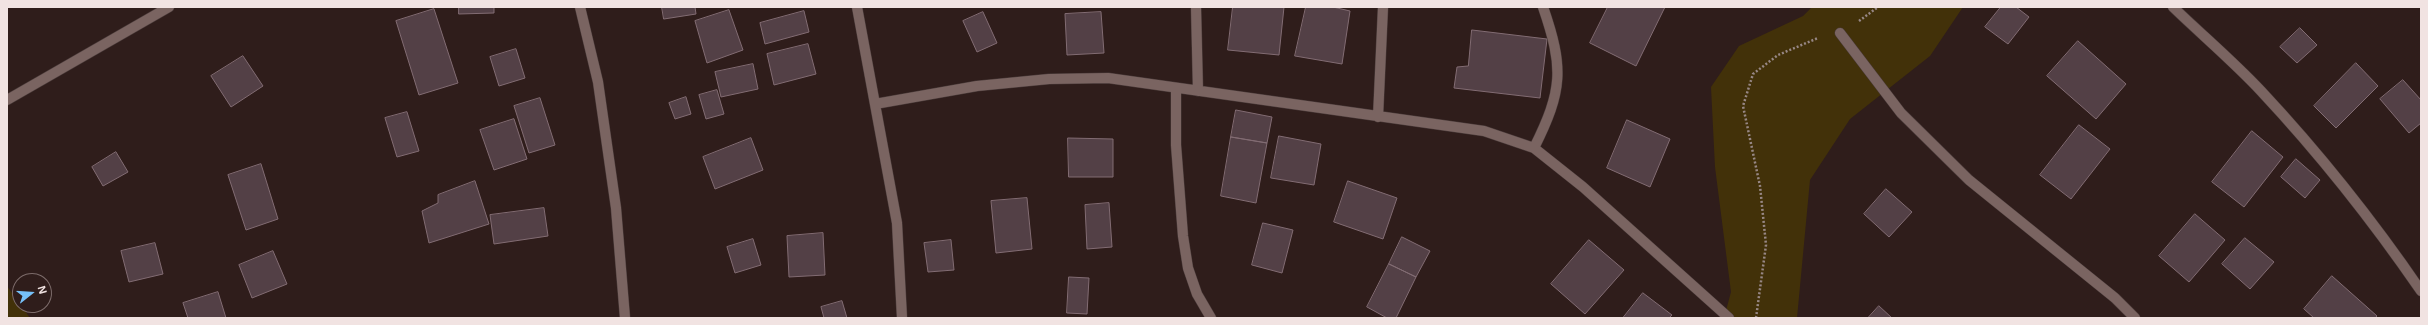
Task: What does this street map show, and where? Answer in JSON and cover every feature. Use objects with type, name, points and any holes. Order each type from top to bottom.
[{"type":"street","points":[[7,100],[169,7]]},
{"type":"street","points":[[580,7],[598,82],[616,208],[625,318]]},
{"type":"street","points":[[857,7],[898,223],[902,318]]},
{"type":"street","points":[[1196,7],[1198,91]]},
{"type":"street","points":[[1378,117],[1383,7]]},
{"type":"street","points":[[1534,148],[1551,115],[1559,70],[1555,43],[1543,7]]},
{"type":"street","points":[[2173,7],[2261,90],[2326,166],[2392,249],[2421,291]]},
{"type":"street","points":[[1840,33],[1902,113],[1969,180],[2115,298],[2135,318]]},
{"type":"street","points":[[875,104],[977,86],[1049,79],[1108,78],[1484,131],[1534,148],[1583,187],[1729,318]]},
{"type":"street","points":[[1176,88],[1176,145],[1183,236],[1188,268],[1197,294],[1211,318]]},
{"type":"path","points":[[1756,318],[1766,245],[1760,186],[1743,106],[1753,74],[1778,55],[1811,40],[1840,33],[1878,7]]},
{"type":"shaded area","points":[[1812,7],[1963,7],[1930,56],[1850,119],[1810,180],[1797,318],[1724,318],[1731,292],[1715,167],[1711,87],[1739,46],[1803,16]]},
{"type":"shaded area","points":[[7,286],[12,293],[12,313],[26,313],[30,318],[7,318]]},
{"type":"building","points":[[459,7],[494,7],[494,13],[459,14]]},
{"type":"building","points":[[662,7],[695,7],[696,14],[664,19]]},
{"type":"building","points":[[1233,7],[1284,7],[1279,55],[1228,50]]},
{"type":"building","points":[[1306,7],[1333,7],[1350,11],[1342,64],[1295,56]]},
{"type":"building","points":[[1608,7],[1665,7],[1636,66],[1590,43]]},
{"type":"building","points":[[2001,7],[2016,7],[2029,17],[2008,44],[1985,27]]},
{"type":"building","points":[[434,9],[458,83],[419,95],[396,21]]},
{"type":"building","points":[[729,10],[743,50],[707,63],[695,21]]},
{"type":"building","points":[[804,11],[809,32],[765,44],[760,23]]},
{"type":"building","points":[[983,12],[997,43],[977,52],[963,21]]},
{"type":"building","points":[[1101,12],[1104,53],[1067,55],[1065,14]]},
{"type":"building","points":[[2300,28],[2317,45],[2297,63],[2280,47]]},
{"type":"building","points":[[1472,30],[1547,39],[1540,98],[1454,88],[1457,67],[1468,66]]},
{"type":"building","points":[[2078,41],[2126,84],[2096,119],[2047,76]]},
{"type":"building","points":[[808,44],[816,74],[774,85],[767,54]]},
{"type":"building","points":[[516,49],[525,78],[499,86],[490,57]]},
{"type":"building","points":[[243,56],[263,86],[231,107],[211,76]]},
{"type":"building","points":[[2356,63],[2378,86],[2336,128],[2314,106]]},
{"type":"building","points":[[753,64],[758,89],[721,97],[715,72]]},
{"type":"building","points":[[2403,80],[2421,100],[2421,123],[2409,133],[2380,99]]},
{"type":"building","points":[[717,90],[724,114],[706,119],[699,95]]},
{"type":"building","points":[[686,97],[691,114],[675,119],[669,103]]},
{"type":"building","points":[[540,98],[555,145],[529,153],[514,106]]},
{"type":"building","points":[[1236,110],[1272,117],[1267,143],[1231,137]]},
{"type":"building","points":[[407,112],[419,151],[397,157],[385,118]]},
{"type":"building","points":[[514,119],[527,159],[494,170],[480,130]]},
{"type":"building","points":[[1627,120],[1670,139],[1650,187],[1607,168]]},
{"type":"building","points":[[2079,125],[2110,149],[2071,199],[2040,175]]},
{"type":"building","points":[[2252,131],[2283,157],[2244,207],[2212,182]]},
{"type":"building","points":[[1279,136],[1321,144],[1314,185],[1271,178]]},
{"type":"building","points":[[1231,137],[1267,143],[1256,203],[1221,196]]},
{"type":"building","points":[[751,138],[763,170],[715,189],[703,157]]},
{"type":"building","points":[[1068,138],[1113,139],[1113,177],[1069,177]]},
{"type":"building","points":[[116,152],[128,172],[103,186],[92,167]]},
{"type":"building","points":[[2296,159],[2320,180],[2305,198],[2281,177]]},
{"type":"building","points":[[261,164],[278,219],[246,230],[228,175]]},
{"type":"building","points":[[475,181],[489,224],[429,243],[422,211],[438,203],[438,195]]},
{"type":"building","points":[[1348,181],[1397,198],[1383,239],[1334,222]]},
{"type":"building","points":[[1886,189],[1912,212],[1889,237],[1864,214]]},
{"type":"building","points":[[1027,198],[1032,249],[996,253],[991,201]]},
{"type":"building","points":[[1109,203],[1112,247],[1087,249],[1085,205]]},
{"type":"building","points":[[544,208],[548,236],[494,244],[490,215]]},
{"type":"building","points":[[2195,214],[2225,240],[2189,282],[2159,256]]},
{"type":"building","points":[[1263,223],[1293,230],[1282,273],[1252,265]]},
{"type":"building","points":[[823,233],[825,275],[789,277],[787,236]]},
{"type":"building","points":[[1402,237],[1430,251],[1416,277],[1389,264]]},
{"type":"building","points":[[2245,238],[2274,262],[2250,289],[2222,264]]},
{"type":"building","points":[[753,239],[761,265],[735,273],[727,247]]},
{"type":"building","points":[[951,240],[954,270],[928,272],[924,243]]},
{"type":"building","points":[[1589,240],[1624,270],[1585,314],[1551,284]]},
{"type":"building","points":[[155,243],[163,274],[129,282],[121,251]]},
{"type":"building","points":[[273,251],[287,284],[252,298],[239,265]]},
{"type":"building","points":[[1389,264],[1416,277],[1396,318],[1387,318],[1367,307]]},
{"type":"building","points":[[2332,276],[2377,316],[2375,318],[2314,318],[2304,309]]},
{"type":"building","points":[[1069,277],[1089,278],[1087,314],[1067,313]]},
{"type":"building","points":[[218,292],[226,318],[188,318],[183,303]]},
{"type":"building","points":[[1643,293],[1672,315],[1669,318],[1623,318]]},
{"type":"building","points":[[842,301],[847,318],[824,318],[821,307]]},
{"type":"building","points":[[1879,306],[1892,318],[1868,318]]}]
